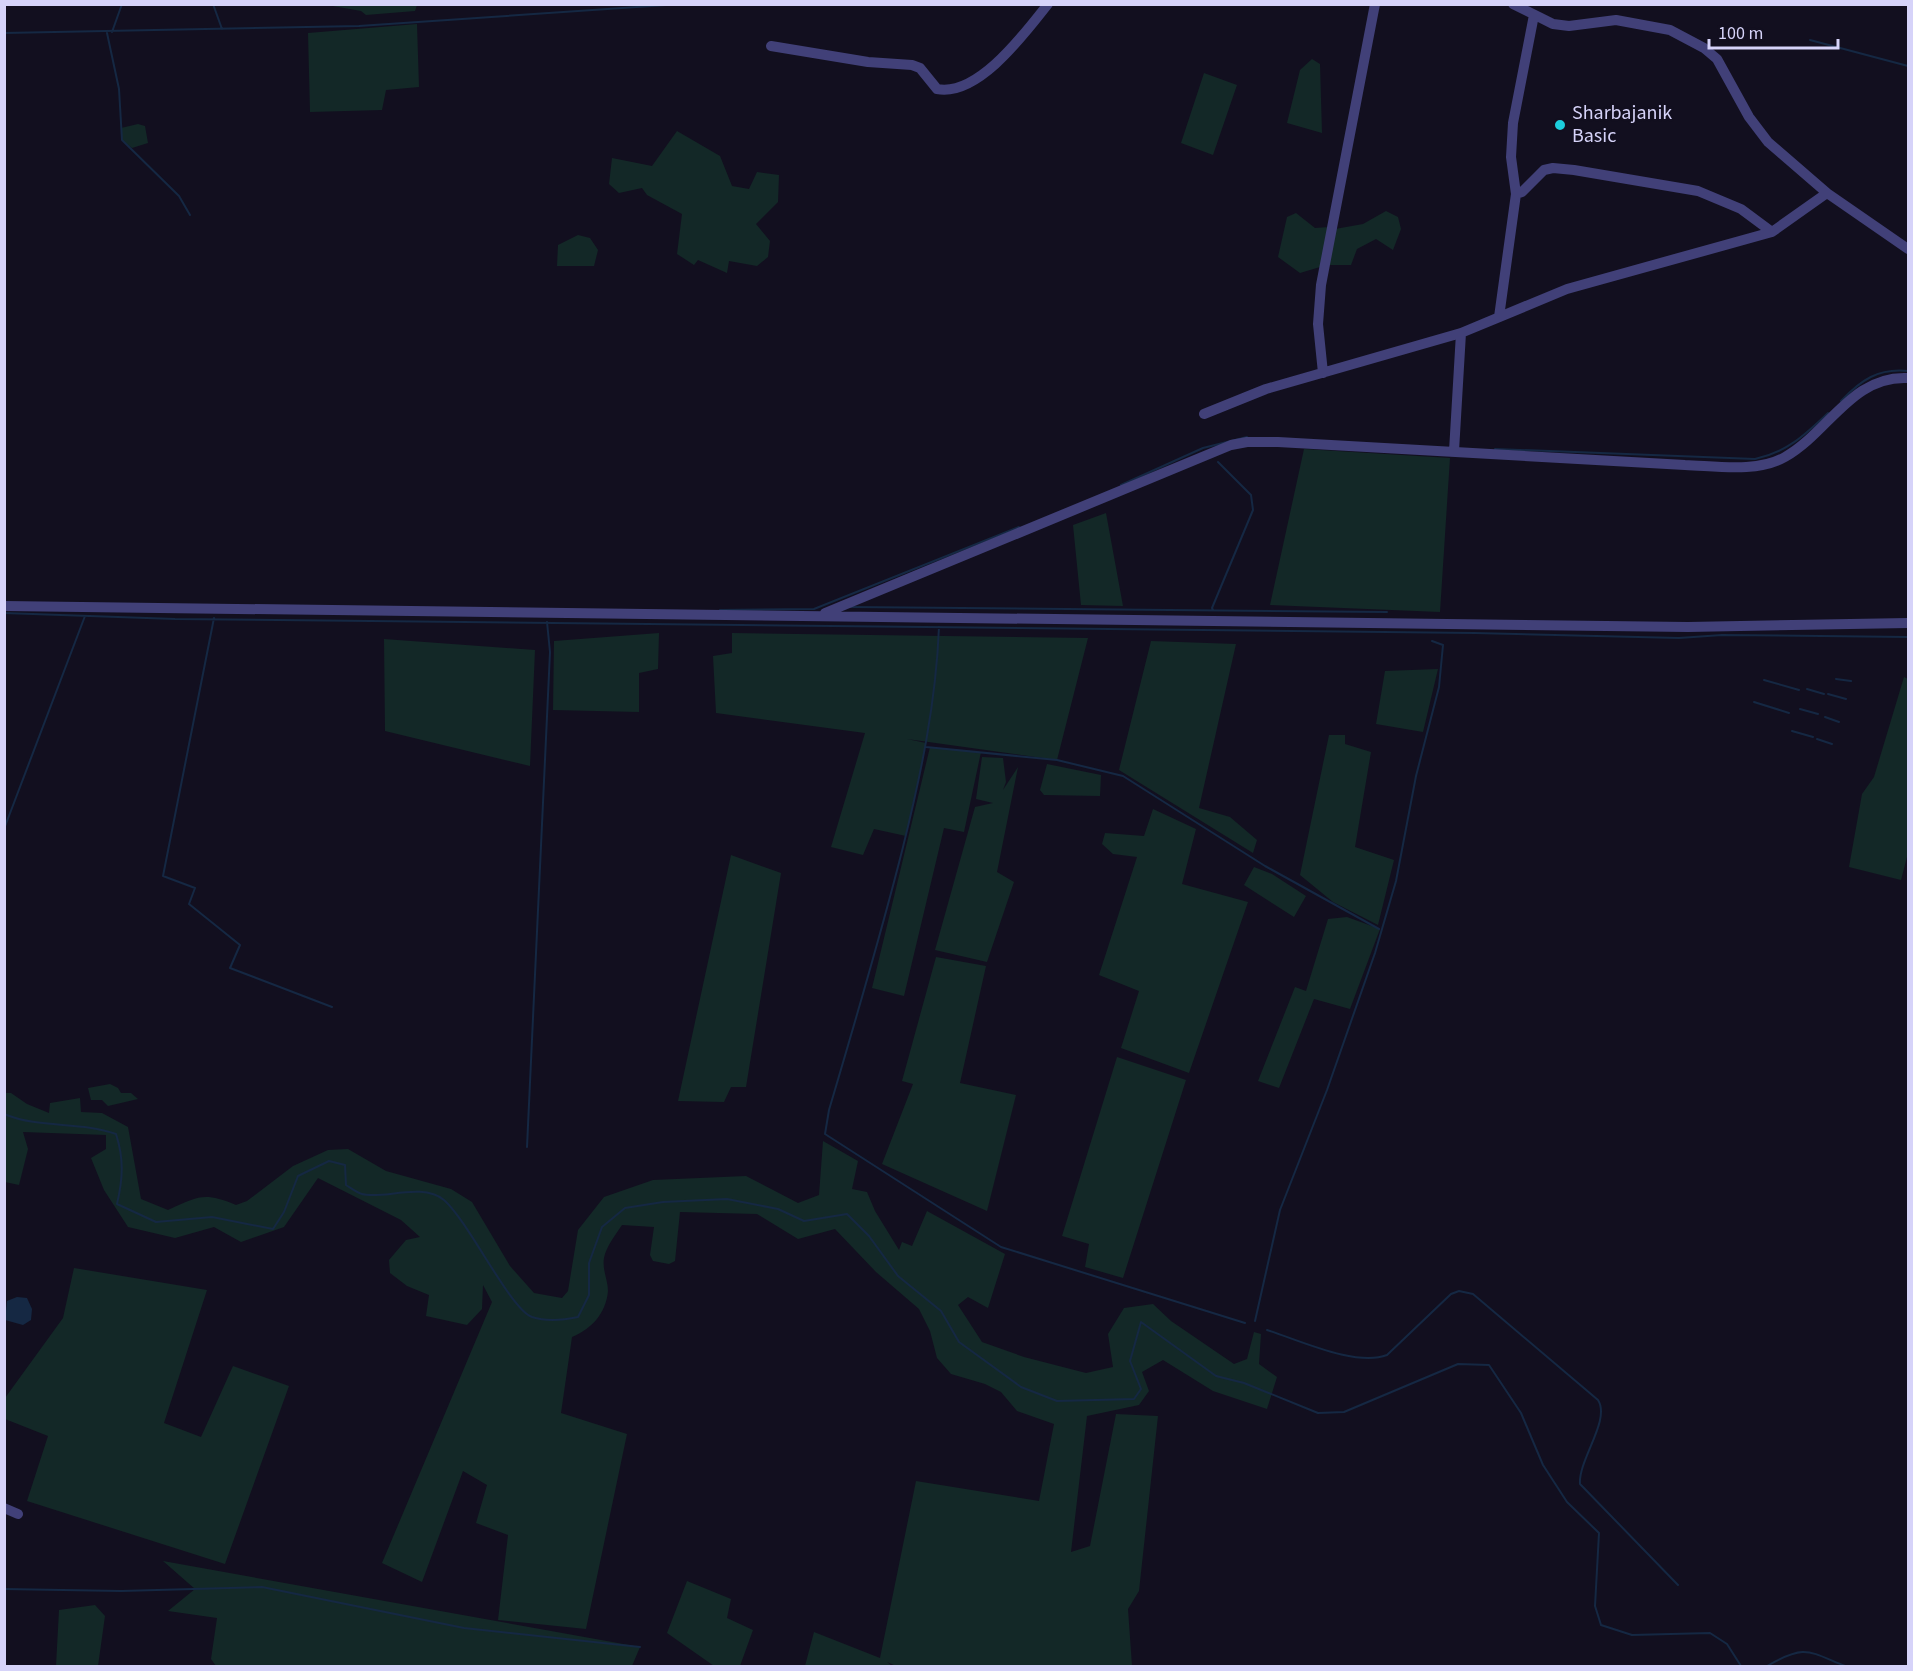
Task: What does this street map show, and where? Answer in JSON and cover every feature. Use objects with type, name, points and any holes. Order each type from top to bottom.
[{"type":"street","points":[[771,46],[868,62],[912,65],[920,68],[937,89],[955,90],[975,80],[1002,57],[1048,4]]},
{"type":"street","points":[[1323,373],[1318,324],[1321,285],[1375,4]]},
{"type":"street","points":[[1513,4],[1553,24],[1569,26],[1616,20],[1670,30],[1704,48],[1717,59],[1749,117],[1768,142],[1827,194],[1908,249]]},
{"type":"street","points":[[1499,317],[1516,194],[1512,157],[1513,123],[1534,15]]},
{"type":"street","points":[[1516,194],[1522,192],[1544,170],[1553,168],[1574,170],[1698,191],[1741,209],[1772,232]]},
{"type":"street","points":[[1204,414],[1266,389],[1461,333],[1567,289],[1772,232],[1827,194]]},
{"type":"street","points":[[1454,451],[1461,333]]},
{"type":"street","points":[[819,614],[1231,445],[1247,442],[1278,442],[1685,465],[1765,464],[1785,457],[1853,396],[1878,381],[1908,378]]},
{"type":"street","points":[[4,606],[819,614],[1688,627],[1908,623]]},
{"type":"street","points":[[4,1508],[18,1514]]},
{"type":"green space","points":[[327,5],[417,5],[415,11],[366,15],[361,11]]},
{"type":"green space","points":[[417,24],[419,87],[386,90],[382,110],[310,112],[308,33]]},
{"type":"green space","points":[[1312,59],[1320,64],[1322,133],[1287,123],[1300,70]]},
{"type":"green space","points":[[1204,73],[1237,85],[1213,155],[1181,143]]},
{"type":"green space","points":[[138,124],[145,126],[148,143],[132,148],[122,140],[121,128]]},
{"type":"green space","points":[[677,131],[720,156],[732,186],[749,189],[757,172],[779,175],[778,202],[756,224],[770,241],[768,257],[757,266],[729,261],[727,273],[698,260],[694,265],[677,254],[682,214],[647,195],[642,188],[619,193],[609,184],[612,158],[652,166]]},
{"type":"green space","points":[[1386,211],[1398,217],[1401,229],[1393,250],[1376,239],[1357,249],[1351,265],[1328,265],[1335,229],[1363,224]]},
{"type":"green space","points":[[1296,213],[1315,228],[1329,227],[1320,267],[1300,273],[1278,257],[1287,217]]},
{"type":"green space","points":[[578,235],[590,238],[598,250],[594,266],[557,266],[558,245]]},
{"type":"green space","points":[[1304,449],[1450,458],[1440,612],[1270,605]]},
{"type":"green space","points":[[1106,513],[1123,606],[1081,605],[1073,525]]},
{"type":"green space","points":[[659,633],[658,669],[639,673],[639,712],[553,710],[554,641]]},
{"type":"green space","points":[[732,633],[1088,638],[1057,760],[907,739],[926,743],[906,836],[874,829],[863,855],[831,847],[865,733],[716,713],[713,656],[732,653]]},
{"type":"green space","points":[[384,639],[535,650],[530,766],[385,731]]},
{"type":"green space","points":[[1151,641],[1236,644],[1199,808],[1230,817],[1257,840],[1253,853],[1119,770]]},
{"type":"green space","points":[[1438,669],[1423,732],[1376,724],[1385,671]]},
{"type":"green space","points":[[1904,677],[1908,679],[1908,853],[1901,880],[1849,867],[1862,794],[1874,777]]},
{"type":"green space","points":[[1329,735],[1345,735],[1345,744],[1371,752],[1355,847],[1394,860],[1378,925],[1333,902],[1300,875]]},
{"type":"green space","points":[[930,747],[981,752],[964,832],[944,828],[904,996],[872,988]]},
{"type":"green space","points":[[982,757],[1003,758],[1006,782],[1003,790],[1018,767],[997,872],[1014,882],[987,962],[935,950],[975,807],[993,803],[976,799]]},
{"type":"green space","points":[[1047,764],[1101,775],[1100,796],[1044,795],[1040,790]]},
{"type":"green space","points":[[1153,809],[1196,829],[1182,884],[1248,902],[1189,1073],[1121,1048],[1139,991],[1099,975],[1137,857],[1113,854],[1102,844],[1105,833],[1144,836]]},
{"type":"green space","points":[[731,855],[781,873],[746,1087],[731,1087],[724,1102],[678,1101]]},
{"type":"green space","points":[[1254,867],[1272,874],[1306,896],[1294,917],[1244,885]]},
{"type":"green space","points":[[1347,917],[1380,929],[1350,1009],[1314,999],[1279,1088],[1258,1081],[1295,987],[1306,991],[1328,919]]},
{"type":"green space","points":[[936,957],[986,966],[960,1083],[1016,1095],[987,1211],[882,1164],[913,1084],[902,1081]]},
{"type":"green space","points":[[1117,1057],[1186,1080],[1123,1278],[1085,1267],[1089,1244],[1062,1236]]},
{"type":"green space","points":[[110,1084],[118,1088],[121,1093],[131,1093],[138,1099],[108,1106],[102,1100],[91,1100],[88,1088]]},
{"type":"green space","points":[[5,1093],[11,1093],[27,1104],[49,1113],[50,1103],[80,1098],[81,1112],[102,1113],[128,1127],[141,1199],[168,1210],[202,1197],[216,1198],[236,1205],[247,1201],[293,1166],[328,1150],[348,1149],[386,1171],[451,1189],[472,1202],[510,1266],[534,1293],[562,1298],[568,1291],[578,1230],[604,1197],[653,1180],[746,1176],[798,1203],[819,1195],[823,1141],[858,1161],[852,1189],[867,1192],[875,1211],[899,1250],[902,1242],[912,1246],[927,1211],[1005,1254],[988,1308],[968,1297],[958,1305],[982,1342],[1024,1357],[1086,1373],[1113,1367],[1108,1334],[1124,1308],[1153,1304],[1171,1321],[1234,1364],[1247,1359],[1254,1332],[1261,1334],[1259,1364],[1277,1377],[1267,1409],[1213,1391],[1163,1360],[1142,1372],[1149,1391],[1139,1405],[1087,1416],[1071,1552],[1090,1546],[1116,1414],[1158,1416],[1139,1591],[1128,1609],[1132,1666],[896,1666],[887,1662],[892,1666],[805,1666],[814,1632],[880,1658],[916,1481],[1039,1501],[1054,1424],[1017,1411],[1001,1392],[985,1384],[951,1374],[937,1358],[930,1331],[919,1309],[876,1272],[835,1229],[798,1239],[757,1214],[680,1212],[675,1261],[669,1264],[653,1261],[650,1255],[654,1227],[622,1225],[609,1245],[604,1258],[608,1291],[601,1314],[585,1330],[572,1337],[561,1413],[627,1434],[586,1629],[498,1620],[508,1535],[476,1523],[487,1485],[463,1471],[422,1582],[382,1563],[492,1302],[483,1285],[482,1309],[467,1325],[426,1316],[429,1295],[407,1286],[390,1273],[389,1260],[406,1240],[420,1237],[401,1220],[318,1178],[284,1227],[241,1242],[214,1227],[175,1238],[128,1227],[104,1190],[91,1158],[106,1149],[106,1135],[23,1132],[28,1149],[19,1185],[5,1182]]},
{"type":"green space","points":[[74,1268],[207,1290],[164,1423],[201,1437],[233,1366],[289,1386],[225,1564],[27,1501],[48,1436],[5,1419],[5,1398],[63,1318]]},
{"type":"green space","points":[[163,1561],[640,1647],[632,1666],[216,1666],[211,1659],[217,1618],[168,1611],[195,1589]]},
{"type":"green space","points":[[687,1581],[731,1599],[727,1618],[753,1630],[740,1666],[714,1666],[667,1633]]},
{"type":"green space","points":[[95,1605],[105,1616],[98,1666],[56,1666],[59,1610]]},
{"type":"water","points":[[17,1297],[27,1298],[32,1309],[31,1320],[23,1325],[5,1320],[7,1301]]},
{"type":"waterway","points":[[112,32],[122,4]]},
{"type":"waterway","points":[[213,4],[222,29]]},
{"type":"waterway","points":[[4,33],[359,26],[681,4]]},
{"type":"waterway","points":[[107,33],[119,89],[122,140],[179,196],[190,215]]},
{"type":"waterway","points":[[1810,40],[1908,66]]},
{"type":"waterway","points":[[1841,401],[1863,381],[1871,377],[1888,371],[1908,371]]},
{"type":"waterway","points":[[1495,449],[1755,459],[1786,447],[1828,413]]},
{"type":"waterway","points":[[1121,485],[1203,448],[1247,437]]},
{"type":"waterway","points":[[1213,610],[1253,510],[1251,495],[1218,462]]},
{"type":"waterway","points":[[720,610],[814,609],[1019,527]]},
{"type":"waterway","points":[[851,607],[1387,612]]},
{"type":"waterway","points":[[4,613],[175,619],[1475,633],[1679,638],[1722,635],[1908,637]]},
{"type":"waterway","points":[[4,829],[85,616]]},
{"type":"waterway","points":[[214,618],[163,876],[195,888],[189,904],[240,945],[230,968],[332,1007]]},
{"type":"waterway","points":[[527,1147],[550,652],[547,622]]},
{"type":"waterway","points":[[939,627],[935,683],[916,793],[886,913],[829,1110],[825,1134],[1001,1247],[1245,1323]]},
{"type":"waterway","points":[[1255,1321],[1280,1210],[1327,1090],[1375,953],[1396,881],[1416,776],[1439,687],[1443,645],[1432,641]]},
{"type":"waterway","points":[[1836,679],[1851,681]]},
{"type":"waterway","points":[[1764,680],[1799,690]]},
{"type":"waterway","points":[[1807,689],[1824,694]]},
{"type":"waterway","points":[[1828,694],[1846,699]]},
{"type":"waterway","points":[[1754,702],[1789,713]]},
{"type":"waterway","points":[[1800,709],[1818,714]]},
{"type":"waterway","points":[[1825,717],[1839,722]]},
{"type":"waterway","points":[[1792,731],[1813,737]]},
{"type":"waterway","points":[[1817,739],[1832,744]]},
{"type":"waterway","points":[[926,747],[1057,760],[1123,776],[1265,866],[1379,929]]},
{"type":"waterway","points":[[4,1114],[32,1122],[88,1128],[116,1134],[122,1169],[117,1204],[156,1222],[212,1217],[273,1229],[284,1212],[298,1176],[329,1161],[345,1165],[346,1185],[360,1193],[380,1195],[425,1192],[435,1195],[444,1200],[454,1211],[512,1298],[523,1311],[538,1319],[555,1320],[578,1317],[589,1295],[589,1263],[602,1227],[625,1208],[663,1202],[727,1199],[778,1209],[804,1221],[847,1214],[869,1236],[898,1276],[941,1311],[959,1342],[1021,1387],[1057,1401],[1134,1399],[1141,1389],[1130,1361],[1141,1322],[1216,1376],[1244,1383],[1318,1413],[1344,1412],[1458,1364],[1489,1365],[1521,1413],[1543,1465],[1567,1502],[1599,1533],[1595,1606],[1601,1625],[1632,1635],[1710,1633],[1727,1644],[1741,1666]]},
{"type":"waterway","points":[[1267,1330],[1327,1351],[1360,1358],[1374,1358],[1387,1355],[1451,1294],[1459,1291],[1473,1294],[1598,1400],[1601,1408],[1600,1418],[1584,1464],[1580,1484],[1678,1585]]},
{"type":"waterway","points":[[4,1589],[121,1591],[262,1587],[464,1628],[640,1647]]},
{"type":"waterway","points":[[1767,1666],[1799,1652],[1814,1654],[1845,1666]]},
{"type":"place","name":"Sharbajanik Basic","points":[[1560,125]]}]
